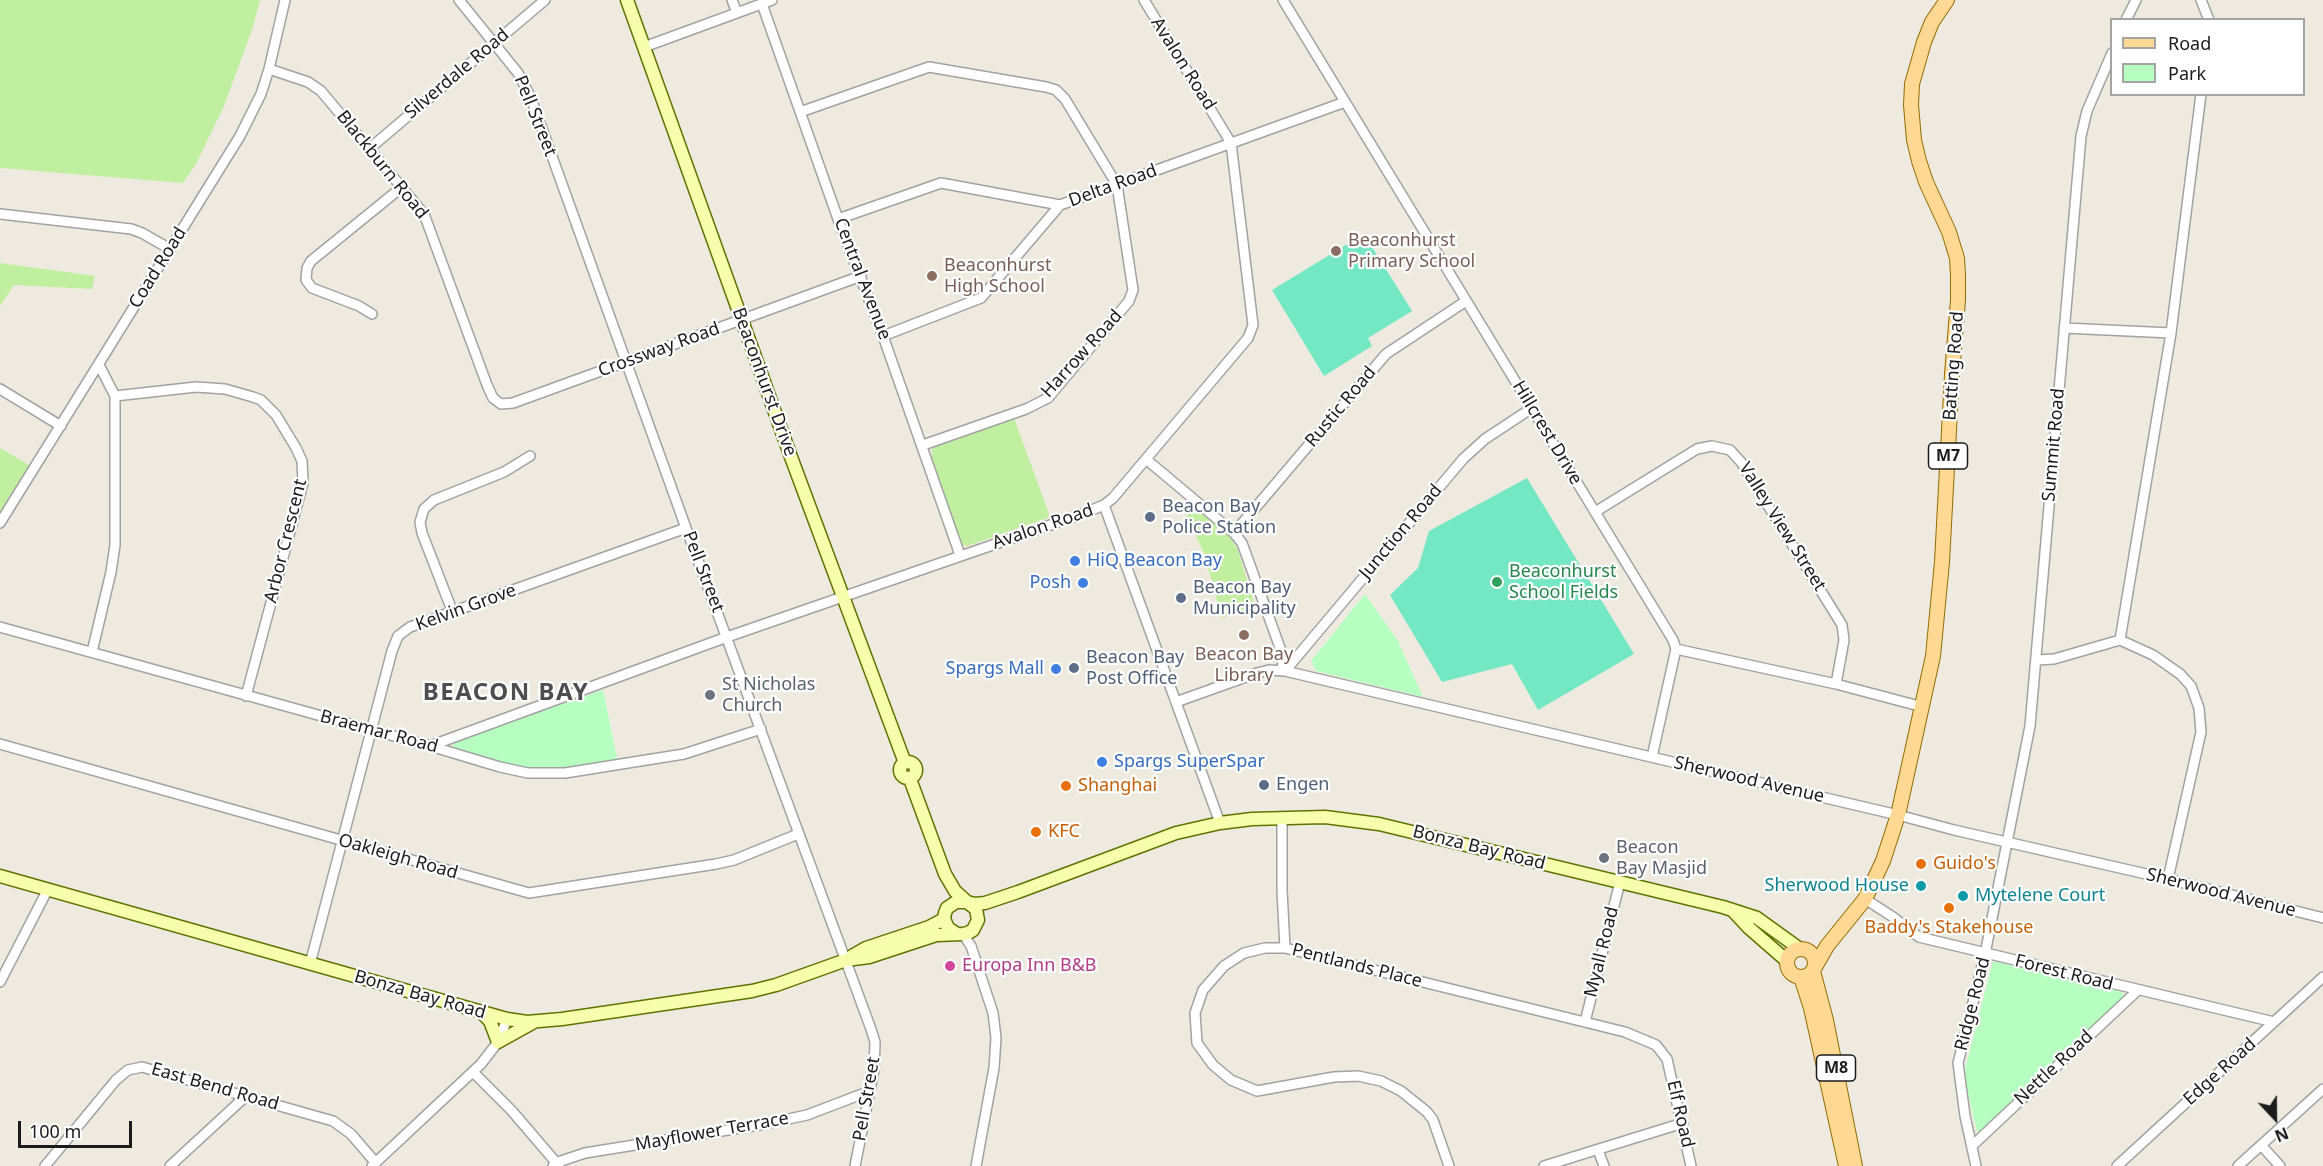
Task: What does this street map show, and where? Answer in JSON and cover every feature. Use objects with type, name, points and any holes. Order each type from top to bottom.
[{"type":"main road","name":"Batting Road","points":[[1809,972],[1865,899],[1883,861],[1898,815],[1933,656],[1942,562],[1958,300],[1954,248],[1919,161],[1914,140],[1911,105],[1912,84],[1924,42],[1932,22],[1947,0]]},
{"type":"main road","name":"Batting Road","points":[[1802,949],[1828,934],[1853,912]]},
{"type":"main road","points":[[1802,949],[1814,958],[1809,972],[1792,974],[1787,961],[1791,953],[1802,949]]},
{"type":"main road","name":"M8","points":[[1809,972],[1811,1008],[1846,1166]]},
{"type":"main road","name":"M8","points":[[1809,972],[1826,1020],[1856,1166]]},
{"type":"street","name":"Coad Road","points":[[0,523],[240,136],[261,94],[285,0]]},
{"type":"street","name":"Pell Street","points":[[459,0],[519,73],[531,98],[875,1042],[874,1070],[855,1166]]},
{"type":"street","name":"Silverdale Road","points":[[369,149],[545,0]]},
{"type":"street","name":"Beaconhurst Drive","points":[[627,0],[905,763],[901,766],[901,774],[904,778],[910,779],[945,874]]},
{"type":"street","points":[[732,0],[737,13]]},
{"type":"street","points":[[644,47],[772,0]]},
{"type":"street","name":"Avalon Road","points":[[430,746],[727,637],[1104,505],[1120,491],[1248,338],[1253,328],[1231,143],[1144,0]]},
{"type":"street","name":"Hillcrest Drive","points":[[1283,0],[1674,640],[1676,649]]},
{"type":"street","points":[[2127,18],[2136,0]]},
{"type":"street","points":[[2201,0],[2208,18]]},
{"type":"street","name":"Central Avenue","points":[[762,4],[838,219],[923,445],[960,555]]},
{"type":"street","name":"Summit Road","points":[[2008,842],[2030,726],[2037,660],[2082,128],[2110,58]]},
{"type":"street","points":[[800,112],[929,68],[1046,87],[1056,90],[1065,99],[1117,185]]},
{"type":"street","name":"Blackburn Road","points":[[269,69],[316,87],[424,214],[493,398]]},
{"type":"street","points":[[2120,640],[2171,333],[2201,96]]},
{"type":"street","name":"Delta Road","points":[[883,336],[981,298],[1060,205],[1345,102]]},
{"type":"street","points":[[838,219],[941,183],[1060,205]]},
{"type":"street","name":"Harrow Road","points":[[923,445],[1026,409],[1048,398],[1129,301],[1133,290],[1117,185]]},
{"type":"street","points":[[372,314],[359,306],[312,288],[306,280],[307,268],[311,261],[402,187]]},
{"type":"street","points":[[0,214],[131,229],[170,249]]},
{"type":"street","name":"Crossway Road","points":[[493,398],[501,404],[513,403],[861,276]]},
{"type":"street","name":"Rustic Road","points":[[1234,533],[1386,354],[1466,301]]},
{"type":"street","points":[[2064,328],[2171,333]]},
{"type":"street","points":[[92,652],[114,558],[115,396],[99,365]]},
{"type":"street","name":"Arbor Crescent","points":[[115,396],[196,387],[225,389],[245,394],[261,400],[268,406],[288,431],[302,461],[303,483],[246,696]]},
{"type":"street","points":[[0,389],[61,426]]},
{"type":"street","name":"Junction Road","points":[[1284,671],[1463,459],[1485,440],[1532,408]]},
{"type":"street","name":"Valley View Street","points":[[1595,512],[1697,449],[1712,446],[1730,450],[1741,462],[1842,625],[1844,640],[1836,684]]},
{"type":"street","points":[[453,613],[422,533],[420,522],[424,509],[434,500],[504,472],[530,456]]},
{"type":"street","points":[[1147,460],[1234,533],[1242,543],[1283,656],[1284,671]]},
{"type":"street","points":[[1104,505],[1220,823]]},
{"type":"street","name":"Kelvin Grove","points":[[310,963],[394,643],[398,636],[410,627],[686,528]]},
{"type":"street","name":"Braemar Road","points":[[0,627],[516,771],[541,774],[565,773],[684,754],[761,729]]},
{"type":"street","points":[[2037,660],[2054,659],[2120,640],[2153,655],[2186,680],[2195,694],[2201,716],[2201,732],[2168,879]]},
{"type":"street","points":[[1652,757],[1676,649],[1836,684],[1923,707]]},
{"type":"street","name":"Sherwood Avenue","points":[[1176,702],[1250,675],[1269,670],[1284,671],[2168,879],[2323,918]]},
{"type":"street","name":"Oakleigh Road","points":[[0,744],[511,889],[537,892],[734,860],[798,834]]},
{"type":"street","points":[[1282,817],[1285,948]]},
{"type":"street","name":"Bonza Bay Road","points":[[967,902],[985,903],[1176,833],[1220,823],[1282,817],[1325,817],[1379,824],[1716,905],[1757,918],[1802,949]]},
{"type":"street","name":"Bonza Bay Road","points":[[977,923],[989,910],[1220,823]]},
{"type":"street","name":"Ridge Road","points":[[1976,1166],[1965,1116],[1958,1063],[1985,954],[2008,842]]},
{"type":"street","points":[[945,874],[955,891],[976,909],[977,923],[971,946]]},
{"type":"street","points":[[945,874],[948,928],[960,934],[971,946],[995,1020],[994,1068],[976,1166]]},
{"type":"street","name":"Bonza Bay Road","points":[[0,876],[507,1020],[535,1021],[752,991],[846,960],[869,957],[936,935],[960,934]]},
{"type":"street","name":"Myall Road","points":[[1585,1022],[1620,882]]},
{"type":"street","points":[[0,982],[48,889]]},
{"type":"street","name":"Forest Road","points":[[1865,899],[1891,915],[1919,937],[2274,1022]]},
{"type":"street","points":[[946,913],[956,902],[967,902]]},
{"type":"street","name":"Bonza Bay Road","points":[[1733,912],[1787,961]]},
{"type":"street","name":"Bonza Bay Road","points":[[846,960],[866,948],[929,927],[946,913]]},
{"type":"street","points":[[960,934],[968,933],[977,923]]},
{"type":"street","name":"Pentlands Place","points":[[1449,1166],[1431,1116],[1393,1086],[1371,1078],[1351,1076],[1312,1080],[1257,1091],[1231,1080],[1203,1053],[1197,1043],[1195,1027],[1197,1004],[1203,990],[1224,966],[1244,953],[1265,948],[1285,948],[1625,1032],[1660,1048],[1668,1062]]},
{"type":"street","name":"Edge Road","points":[[2117,1166],[2323,977]]},
{"type":"street","name":"Nettle Road","points":[[1972,1146],[2137,991]]},
{"type":"street","points":[[481,1012],[490,1021],[498,1042]]},
{"type":"street","points":[[373,1164],[473,1072],[498,1042],[507,1020]]},
{"type":"street","points":[[498,1042],[535,1021]]},
{"type":"street","name":"Elf Road","points":[[1668,1062],[1691,1166]]},
{"type":"street","name":"East Bend Road","points":[[45,1166],[54,1158],[116,1080],[128,1070],[142,1067],[152,1068],[340,1125],[351,1134],[373,1164]]},
{"type":"street","points":[[473,1072],[512,1111],[557,1164]]},
{"type":"street","points":[[2238,1166],[2323,1089]]},
{"type":"street","name":"Mayflower Terrace","points":[[557,1164],[585,1153],[807,1115],[870,1091]]},
{"type":"street","points":[[170,1166],[246,1096]]},
{"type":"street","points":[[1544,1166],[1683,1123]]},
{"type":"street","points":[[2261,1145],[2280,1166]]},
{"type":"street","points":[[1598,1150],[1604,1166]]},
{"type":"green space","points":[[0,0],[260,0],[253,27],[224,106],[197,162],[183,183],[0,168]]},
{"type":"green space","points":[[1364,234],[1412,311],[1368,338],[1372,346],[1324,376],[1272,290]]},
{"type":"green space","points":[[0,263],[95,276],[92,289],[14,285],[0,306]]},
{"type":"green space","points":[[1014,418],[1050,517],[967,546],[961,544],[932,457],[932,448]]},
{"type":"green space","points":[[0,448],[29,465],[0,511]]},
{"type":"green space","name":"Beaconhurst School Fields","points":[[1527,478],[1634,654],[1538,710],[1512,664],[1442,682],[1390,595],[1418,568],[1429,531]]},
{"type":"green space","points":[[1197,507],[1228,534],[1238,550],[1255,607],[1222,618],[1204,553],[1185,512]]},
{"type":"green space","points":[[1365,594],[1398,641],[1423,697],[1316,671],[1311,661]]},
{"type":"green space","points":[[603,690],[618,763],[558,772],[530,772],[453,750],[453,744],[466,737]]},
{"type":"green space","points":[[1993,961],[2122,992],[2124,998],[1980,1132],[1977,1131],[1967,1090],[1965,1069]]},
{"type":"place","name":"Beaconhurst Primary School","points":[[1336,251]]},
{"type":"place","name":"Beaconhurst High School","points":[[932,276]]},
{"type":"place","name":"Beacon Bay Police Station","points":[[1150,517]]},
{"type":"place","name":"HiQ Beacon Bay","points":[[1075,561]]},
{"type":"place","name":"Beaconhurst School Fields","points":[[1497,582]]},
{"type":"place","name":"Posh","points":[[1083,583]]},
{"type":"place","name":"Beacon Bay Municipality","points":[[1181,598]]},
{"type":"place","name":"Beacon Bay Library","points":[[1244,635]]},
{"type":"place","name":"Beacon Bay Post Office","points":[[1074,668]]},
{"type":"place","name":"Spargs Mall","points":[[1056,669]]},
{"type":"place","name":"St Nicholas Church","points":[[710,695]]},
{"type":"place","name":"Spargs SuperSpar","points":[[1102,762]]},
{"type":"place","name":"Engen","points":[[1264,785]]},
{"type":"place","name":"Shanghai","points":[[1066,786]]},
{"type":"place","name":"KFC","points":[[1036,832]]},
{"type":"place","name":"Beacon Bay Masjid","points":[[1604,858]]},
{"type":"place","name":"Guido's","points":[[1921,864]]},
{"type":"place","name":"Sherwood House","points":[[1921,886]]},
{"type":"place","name":"Mytelene Court","points":[[1963,896]]},
{"type":"place","name":"Baddy's Stakehouse","points":[[1949,908]]},
{"type":"place","name":"Europa Inn B&B","points":[[950,966]]},
{"type":"district","name":"BEACON BAY","points":[[506,693]]}]
